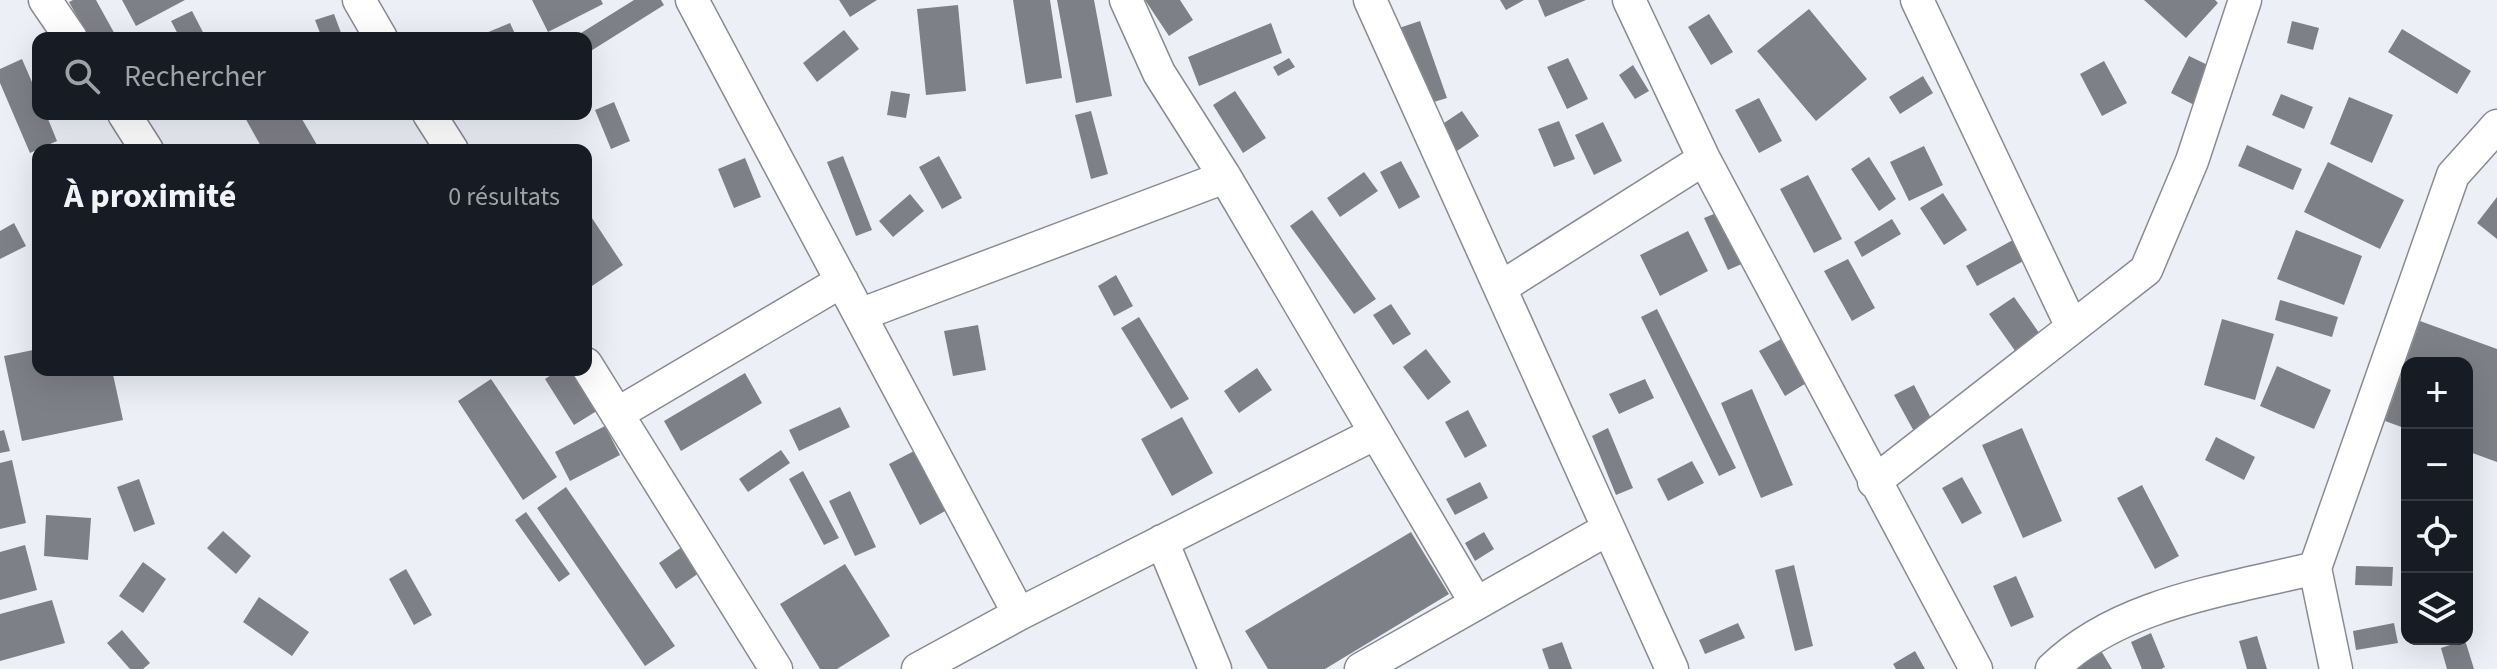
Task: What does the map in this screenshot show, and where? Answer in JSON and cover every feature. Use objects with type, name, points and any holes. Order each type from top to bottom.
[{"type":"street","points":[[45,0],[67,32]]},
{"type":"street","points":[[359,0],[378,32]]},
{"type":"street","points":[[692,0],[862,314],[1019,614]]},
{"type":"street","points":[[1126,0],[1159,73],[1225,177],[1476,603]]},
{"type":"street","points":[[1370,0],[1672,669]]},
{"type":"street","points":[[1629,0],[1704,159],[1976,669]]},
{"type":"street","points":[[1917,0],[2072,327]]},
{"type":"street","points":[[1874,482],[2146,270],[2192,161],[2245,0]]},
{"type":"street","points":[[128,120],[143,144]]},
{"type":"street","points":[[433,120],[448,144]]},
{"type":"street","points":[[2336,669],[2315,568],[2453,175],[2497,126]]},
{"type":"street","points":[[1500,288],[1704,159]]},
{"type":"street","points":[[862,314],[1225,177]]},
{"type":"street","points":[[617,414],[842,281]]},
{"type":"street","points":[[592,374],[776,669]]},
{"type":"street","points":[[918,669],[1019,614],[1376,433]]},
{"type":"street","points":[[1361,669],[1399,659],[1476,603],[1608,529]]},
{"type":"street","points":[[1162,541],[1215,669]]},
{"type":"street","points":[[2052,669],[2070,651],[2134,615],[2315,568]]},
{"type":"building","points":[[96,0],[114,32],[86,32],[69,2]]},
{"type":"building","points":[[122,0],[185,0],[136,26]]},
{"type":"building","points":[[532,0],[601,0],[603,4],[548,32]]},
{"type":"building","points":[[634,0],[661,0],[664,5],[592,50],[592,32],[583,32]]},
{"type":"building","points":[[839,0],[877,0],[850,17]]},
{"type":"building","points":[[1013,0],[1050,0],[1062,78],[1026,84]]},
{"type":"building","points":[[1057,0],[1094,0],[1112,96],[1076,103]]},
{"type":"building","points":[[1145,0],[1180,0],[1193,20],[1169,36]]},
{"type":"building","points":[[1500,0],[1524,0],[1506,10]]},
{"type":"building","points":[[1538,0],[1586,0],[1545,17]]},
{"type":"building","points":[[2144,0],[2215,0],[2218,3],[2186,38]]},
{"type":"building","points":[[958,5],[966,91],[926,95],[917,9]]},
{"type":"building","points":[[1809,9],[1867,79],[1816,121],[1757,51]]},
{"type":"building","points":[[192,11],[203,32],[177,32],[171,21]]},
{"type":"building","points":[[334,14],[341,32],[320,32],[315,20]]},
{"type":"building","points":[[1709,14],[1733,52],[1711,65],[1688,27]]},
{"type":"building","points":[[1420,21],[1447,98],[1424,105],[1399,28]]},
{"type":"building","points":[[2292,21],[2319,28],[2313,50],[2287,43]]},
{"type":"building","points":[[510,23],[514,32],[488,32]]},
{"type":"building","points":[[1271,23],[1282,53],[1199,86],[1188,57]]},
{"type":"building","points":[[2402,29],[2471,71],[2457,94],[2388,52]]},
{"type":"building","points":[[844,30],[859,49],[817,82],[803,63]]},
{"type":"building","points":[[2189,56],[2216,69],[2198,107],[2171,93]]},
{"type":"building","points":[[1289,58],[1295,67],[1278,76],[1273,67]]},
{"type":"building","points":[[1568,58],[1588,99],[1567,109],[1547,67]]},
{"type":"building","points":[[22,59],[32,82],[32,120],[48,120],[57,141],[32,144],[30,153],[0,83],[0,69]]},
{"type":"building","points":[[2104,61],[2127,103],[2102,116],[2080,74]]},
{"type":"building","points":[[1633,65],[1649,91],[1635,99],[1619,75]]},
{"type":"building","points":[[1923,76],[1933,93],[1900,114],[1889,97]]},
{"type":"building","points":[[891,91],[910,94],[906,118],[887,115]]},
{"type":"building","points":[[1235,91],[1266,138],[1243,153],[1213,105]]},
{"type":"building","points":[[2281,94],[2313,107],[2304,129],[2272,115]]},
{"type":"building","points":[[2349,97],[2393,115],[2372,163],[2330,144]]},
{"type":"building","points":[[1759,98],[1782,141],[1759,153],[1735,110]]},
{"type":"building","points":[[614,102],[630,141],[611,149],[595,110]]},
{"type":"building","points":[[1091,111],[1108,174],[1091,179],[1075,115]]},
{"type":"building","points":[[1462,111],[1479,136],[1457,151],[1441,125]]},
{"type":"building","points":[[246,120],[302,120],[316,144],[260,144]]},
{"type":"building","points":[[1559,121],[1575,159],[1554,167],[1538,129]]},
{"type":"building","points":[[1603,122],[1622,161],[1594,175],[1575,135]]},
{"type":"building","points":[[2247,145],[2302,169],[2293,190],[2238,166]]},
{"type":"building","points":[[1924,146],[1943,185],[1909,201],[1890,162]]},
{"type":"building","points":[[843,156],[872,230],[856,236],[827,162]]},
{"type":"building","points":[[939,156],[962,198],[942,209],[919,167]]},
{"type":"building","points":[[1869,157],[1896,199],[1879,211],[1851,169]]},
{"type":"building","points":[[745,158],[761,197],[734,208],[718,169]]},
{"type":"building","points":[[1401,161],[1420,197],[1399,209],[1380,172]]},
{"type":"building","points":[[2328,162],[2404,200],[2380,249],[2304,212]]},
{"type":"building","points":[[1364,172],[1378,191],[1340,217],[1327,198]]},
{"type":"building","points":[[1808,175],[1842,239],[1814,253],[1780,189]]},
{"type":"building","points":[[1943,193],[1967,230],[1944,245],[1920,208]]},
{"type":"building","points":[[910,194],[924,211],[893,237],[879,221]]},
{"type":"building","points":[[2497,197],[2497,239],[2477,223]]},
{"type":"building","points":[[1312,210],[1376,299],[1354,314],[1290,226]]},
{"type":"building","points":[[1721,211],[1744,263],[1728,270],[1704,218]]},
{"type":"building","points":[[592,218],[623,265],[592,286]]},
{"type":"building","points":[[1892,219],[1901,234],[1862,257],[1854,242]]},
{"type":"building","points":[[14,223],[26,246],[0,259],[0,231]]},
{"type":"building","points":[[2296,230],[2362,256],[2344,305],[2277,279]]},
{"type":"building","points":[[1688,231],[1708,271],[1660,296],[1640,255]]},
{"type":"building","points":[[2020,236],[2031,257],[1977,286],[1966,266]]},
{"type":"building","points":[[1848,259],[1875,308],[1852,321],[1824,271]]},
{"type":"building","points":[[1116,275],[1133,306],[1114,316],[1098,286]]},
{"type":"building","points":[[2014,297],[2042,337],[2018,355],[1989,314]]},
{"type":"building","points":[[2280,300],[2338,317],[2332,337],[2275,320]]},
{"type":"building","points":[[1391,304],[1411,334],[1393,345],[1373,315]]},
{"type":"building","points":[[1657,309],[1736,468],[1719,476],[1641,317]]},
{"type":"building","points":[[1139,317],[1189,399],[1171,409],[1121,328]]},
{"type":"building","points":[[2222,319],[2274,334],[2255,400],[2204,385]]},
{"type":"building","points":[[2420,321],[2497,349],[2497,462],[2473,453],[2473,357],[2407,357]]},
{"type":"building","points":[[978,325],[986,370],[953,376],[944,331]]},
{"type":"building","points":[[1783,338],[1808,382],[1785,396],[1759,351]]},
{"type":"building","points":[[1426,349],[1451,382],[1428,400],[1403,367]]},
{"type":"building","points":[[32,350],[32,376],[113,376],[123,420],[22,441],[4,356]]},
{"type":"building","points":[[2277,366],[2331,390],[2314,429],[2260,406]]},
{"type":"building","points":[[1257,368],[1272,390],[1239,413],[1224,391]]},
{"type":"building","points":[[745,373],[762,403],[681,451],[664,421]]},
{"type":"building","points":[[2401,375],[2401,427],[2385,421]]},
{"type":"building","points":[[550,376],[579,376],[600,409],[574,425],[545,379]]},
{"type":"building","points":[[491,379],[557,477],[523,500],[458,401]]},
{"type":"building","points":[[1645,379],[1654,398],[1619,414],[1609,394]]},
{"type":"building","points":[[1914,385],[1935,426],[1916,435],[1894,395]]},
{"type":"building","points":[[1752,389],[1793,485],[1761,498],[1721,403]]},
{"type":"building","points":[[840,407],[850,427],[799,451],[789,430]]},
{"type":"building","points":[[1468,410],[1487,446],[1465,458],[1445,422]]},
{"type":"building","points":[[1182,417],[1213,473],[1172,496],[1141,439]]},
{"type":"building","points":[[605,426],[620,455],[570,481],[555,452]]},
{"type":"building","points":[[1608,428],[1633,488],[1616,495],[1592,436]]},
{"type":"building","points":[[2022,428],[2062,521],[2023,538],[1982,445]]},
{"type":"building","points":[[4,430],[10,451],[0,453],[0,431]]},
{"type":"building","points":[[2216,437],[2255,457],[2244,480],[2205,460]]},
{"type":"building","points":[[781,450],[790,463],[748,492],[739,479]]},
{"type":"building","points":[[916,450],[947,510],[920,525],[889,464]]},
{"type":"building","points":[[12,460],[26,523],[0,529],[0,463]]},
{"type":"building","points":[[1692,461],[1704,483],[1668,501],[1657,479]]},
{"type":"building","points":[[803,471],[839,538],[824,545],[789,479]]},
{"type":"building","points":[[1962,477],[1982,513],[1962,524],[1942,488]]},
{"type":"building","points":[[139,479],[155,524],[134,532],[117,487]]},
{"type":"building","points":[[1480,482],[1488,498],[1455,515],[1446,499]]},
{"type":"building","points":[[2142,485],[2179,556],[2155,569],[2117,498]]},
{"type":"building","points":[[566,487],[675,646],[645,666],[537,508]]},
{"type":"building","points":[[850,491],[876,547],[855,556],[829,501]]},
{"type":"building","points":[[526,512],[570,574],[559,582],[515,520]]},
{"type":"building","points":[[46,515],[91,518],[88,560],[44,556]]},
{"type":"building","points":[[223,531],[251,556],[236,574],[207,548]]},
{"type":"building","points":[[1411,532],[1449,594],[1325,669],[1268,669],[1245,631]]},
{"type":"building","points":[[1484,532],[1494,549],[1475,561],[1465,543]]},
{"type":"building","points":[[25,545],[37,590],[0,600],[0,552]]},
{"type":"building","points":[[682,547],[699,573],[676,589],[659,563]]},
{"type":"building","points":[[143,562],[166,579],[143,613],[119,596]]},
{"type":"building","points":[[845,564],[890,636],[837,669],[820,669],[780,604]]},
{"type":"building","points":[[1794,565],[1813,646],[1795,651],[1775,570]]},
{"type":"building","points":[[2356,566],[2393,567],[2392,586],[2355,585]]},
{"type":"building","points":[[406,569],[432,615],[414,625],[389,579]]},
{"type":"building","points":[[2016,576],[2034,617],[2011,627],[1993,586]]},
{"type":"building","points":[[259,597],[309,632],[292,656],[243,622]]},
{"type":"building","points":[[52,600],[65,643],[0,661],[0,614]]},
{"type":"building","points":[[1738,623],[1745,638],[1705,654],[1699,640]]},
{"type":"building","points":[[2394,623],[2398,643],[2356,650],[2353,631]]},
{"type":"building","points":[[122,630],[150,663],[143,669],[130,669],[107,643]]},
{"type":"building","points":[[2151,633],[2165,667],[2161,669],[2142,669],[2131,642]]},
{"type":"building","points":[[2257,636],[2267,669],[2247,669],[2239,641]]},
{"type":"building","points":[[1562,642],[1572,669],[1549,669],[1542,649]]},
{"type":"building","points":[[2467,645],[2474,669],[2447,669],[2441,648]]},
{"type":"building","points":[[2100,649],[2112,669],[2067,669]]},
{"type":"building","points":[[1915,651],[1925,669],[1896,669],[1893,664]]}]
